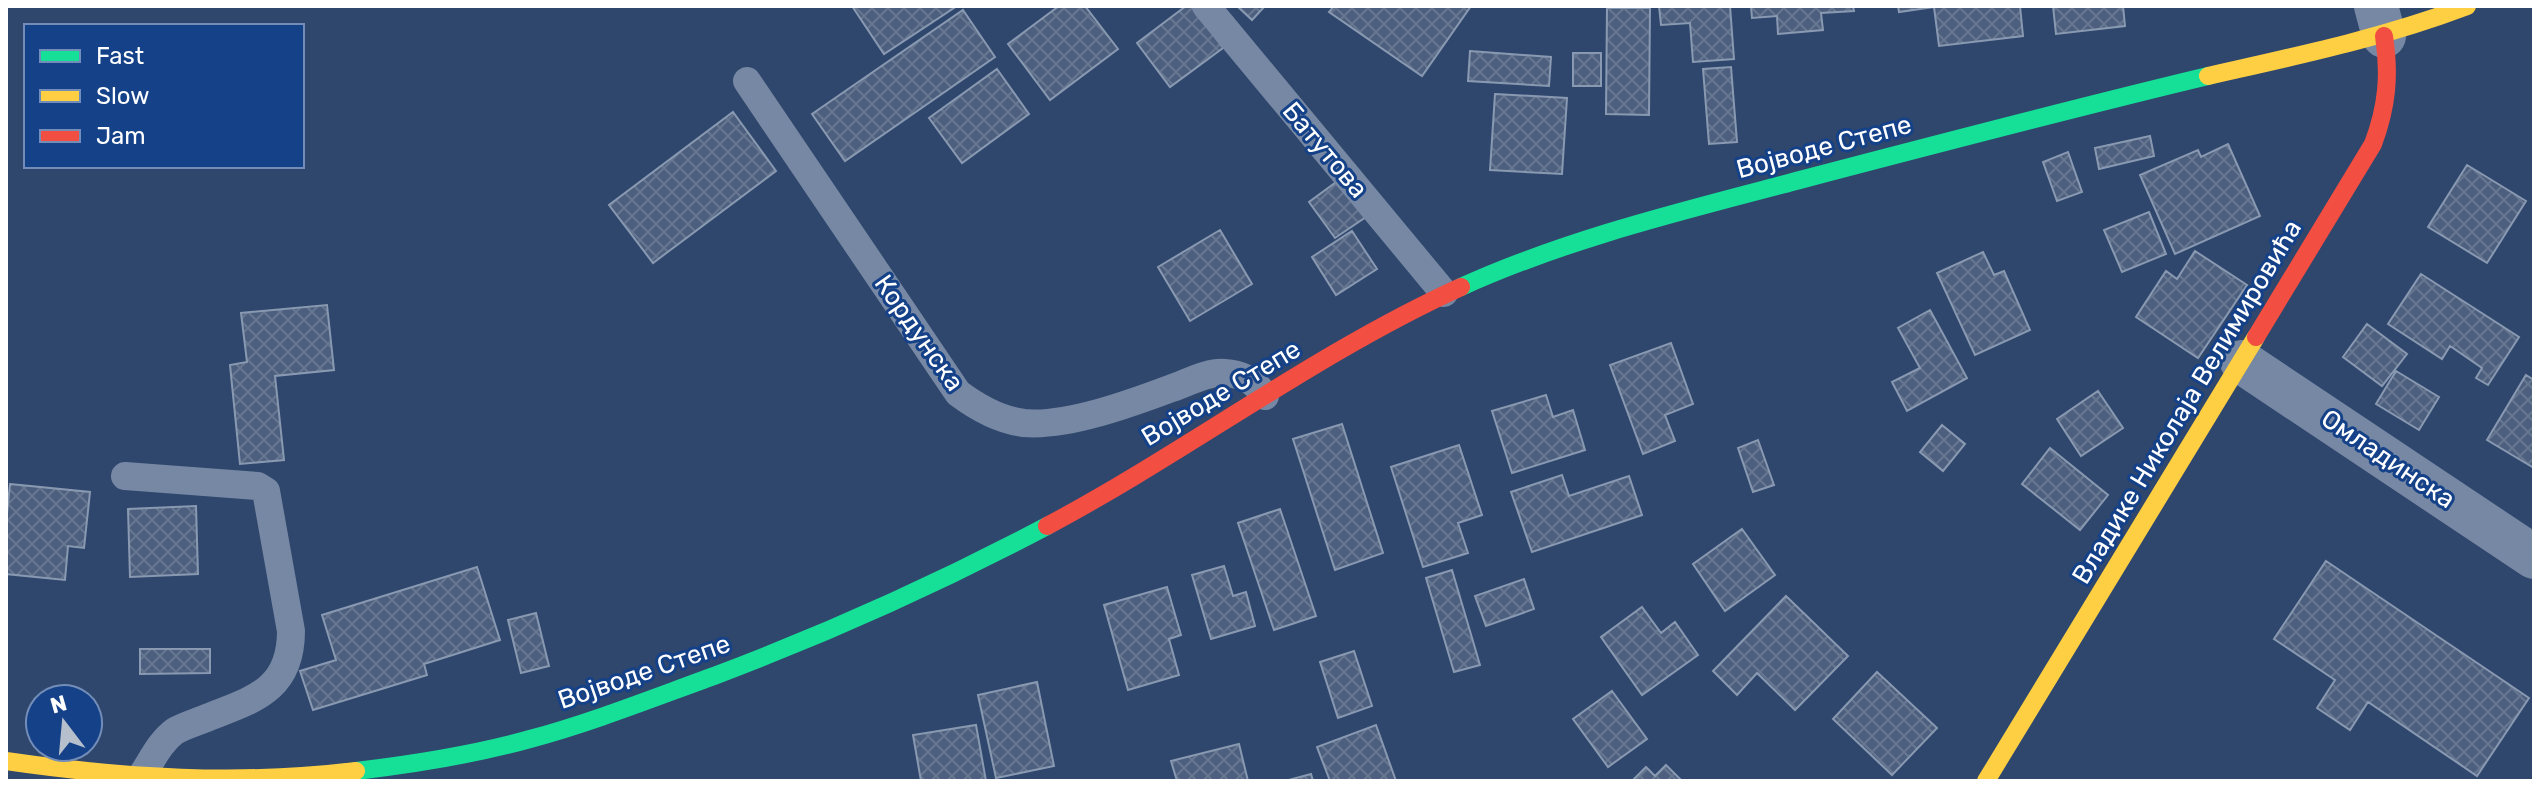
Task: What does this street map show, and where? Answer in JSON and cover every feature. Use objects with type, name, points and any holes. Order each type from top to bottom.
[{"type":"main road","name":"Војводе Степе","points":[[6,761],[53,769],[142,775],[232,780],[304,779],[465,754],[538,736],[791,648],[909,596],[1017,544],[1392,321],[1444,293],[1552,249],[1909,151],[2184,82],[2380,21],[2432,21],[2467,6]]},
{"type":"main road","name":"Владике Николаја Велимировића","points":[[1986,781],[2373,144],[2385,113],[2389,88],[2390,65],[2380,21]]},
{"type":"street","name":"Омладинска","points":[[2242,362],[2534,557]]},
{"type":"lane","name":"Батутова","points":[[1206,6],[1444,293]]},
{"type":"lane","name":"Кордунска","points":[[747,81],[958,393],[973,404],[1007,420],[1045,423],[1126,405],[1221,372],[1243,376],[1257,384],[1265,396]]},
{"type":"lane","points":[[125,476],[258,486],[266,491],[291,631],[291,653],[284,671],[269,688],[251,700],[179,729],[165,739],[142,775]]},
{"type":"building","points":[[852,6],[957,6],[884,54]]},
{"type":"building","points":[[1059,6],[1085,6],[1118,49],[1050,100],[1008,44]]},
{"type":"building","points":[[1186,6],[1192,6],[1223,48],[1170,87],[1137,43]]},
{"type":"building","points":[[1237,6],[1265,6],[1252,20]]},
{"type":"building","points":[[1334,6],[1471,6],[1422,76],[1329,12]]},
{"type":"building","points":[[1659,6],[1730,6],[1734,59],[1693,62],[1690,23],[1661,25]]},
{"type":"building","points":[[1751,6],[1853,6],[1854,11],[1821,13],[1823,30],[1778,34],[1777,16],[1752,18]]},
{"type":"building","points":[[1898,6],[2020,6],[2023,36],[1939,46],[1934,7],[1899,12]]},
{"type":"building","points":[[2053,6],[2123,6],[2125,26],[2056,34]]},
{"type":"building","points":[[1607,8],[1650,8],[1649,115],[1606,114]]},
{"type":"building","points":[[963,10],[995,57],[845,161],[812,114]]},
{"type":"building","points":[[1470,51],[1551,57],[1549,86],[1468,81]]},
{"type":"building","points":[[1573,53],[1601,53],[1601,86],[1573,86]]},
{"type":"building","points":[[1731,67],[1737,142],[1709,144],[1703,69]]},
{"type":"building","points":[[997,69],[1029,114],[962,163],[929,118]]},
{"type":"building","points":[[1495,94],[1567,98],[1562,174],[1490,170]]},
{"type":"building","points":[[733,112],[776,171],[653,263],[609,205]]},
{"type":"building","points":[[2150,136],[2154,156],[2099,169],[2095,148]]},
{"type":"building","points":[[2228,144],[2260,216],[2175,254],[2140,175],[2198,150],[2201,157]]},
{"type":"building","points":[[2068,152],[2082,192],[2057,201],[2043,162]]},
{"type":"building","points":[[2467,165],[2526,201],[2487,263],[2428,227]]},
{"type":"building","points":[[1339,180],[1366,217],[1335,238],[1309,202]]},
{"type":"building","points":[[2149,212],[2166,254],[2122,272],[2104,230]]},
{"type":"building","points":[[1220,230],[1252,284],[1190,321],[1158,267]]},
{"type":"building","points":[[1352,231],[1377,269],[1336,295],[1312,257]]},
{"type":"building","points":[[2195,251],[2247,285],[2198,358],[2136,317],[2166,271],[2177,279]]},
{"type":"building","points":[[1983,252],[1994,275],[2004,271],[2030,330],[1975,355],[1937,273]]},
{"type":"building","points":[[2421,274],[2519,337],[2488,385],[2476,378],[2482,368],[2450,346],[2442,359],[2388,324]]},
{"type":"building","points":[[327,305],[334,370],[275,376],[284,460],[240,464],[230,365],[247,362],[241,313]]},
{"type":"building","points":[[1930,310],[1967,378],[1907,411],[1892,382],[1920,368],[1898,328]]},
{"type":"building","points":[[2367,324],[2407,354],[2382,386],[2343,357]]},
{"type":"building","points":[[1671,343],[1693,404],[1665,415],[1675,441],[1643,454],[1610,365]]},
{"type":"building","points":[[2396,371],[2439,397],[2419,430],[2376,404]]},
{"type":"building","points":[[2526,375],[2534,380],[2534,468],[2487,440]]},
{"type":"building","points":[[2098,391],[2123,428],[2081,456],[2057,419]]},
{"type":"building","points":[[1546,395],[1553,417],[1573,410],[1585,450],[1512,473],[1492,411]]},
{"type":"building","points":[[1342,424],[1383,553],[1335,570],[1293,439]]},
{"type":"building","points":[[1942,425],[1965,444],[1943,471],[1920,452]]},
{"type":"building","points":[[1758,440],[1774,485],[1753,492],[1738,448]]},
{"type":"building","points":[[1459,445],[1482,515],[1458,523],[1468,553],[1423,567],[1391,467]]},
{"type":"building","points":[[2050,448],[2108,495],[2080,530],[2022,484]]},
{"type":"building","points":[[1562,475],[1569,496],[1629,476],[1642,515],[1532,552],[1511,492]]},
{"type":"building","points":[[10,484],[90,492],[84,548],[68,546],[65,580],[6,574]]},
{"type":"building","points":[[196,506],[198,574],[130,577],[128,509]]},
{"type":"building","points":[[1280,509],[1316,616],[1274,630],[1238,523]]},
{"type":"building","points":[[1742,529],[1775,575],[1725,611],[1693,564]]},
{"type":"building","points":[[2326,561],[2529,698],[2477,776],[2368,702],[2350,730],[2317,708],[2335,680],[2274,639]]},
{"type":"building","points":[[1224,566],[1233,596],[1246,592],[1255,626],[1211,639],[1192,575]]},
{"type":"building","points":[[477,567],[500,640],[424,664],[427,675],[313,710],[300,671],[336,660],[322,615]]},
{"type":"building","points":[[1452,570],[1480,665],[1454,672],[1426,578]]},
{"type":"building","points":[[1524,579],[1534,609],[1486,626],[1475,596]]},
{"type":"building","points":[[1167,587],[1181,635],[1169,639],[1179,675],[1128,690],[1104,605]]},
{"type":"building","points":[[1786,596],[1848,656],[1795,710],[1757,673],[1737,695],[1713,671]]},
{"type":"building","points":[[1642,607],[1661,633],[1675,622],[1698,655],[1642,695],[1601,637]]},
{"type":"building","points":[[536,613],[549,666],[521,673],[508,620]]},
{"type":"building","points":[[140,649],[210,649],[210,673],[140,674]]},
{"type":"building","points":[[1354,651],[1372,706],[1338,718],[1320,662]]},
{"type":"building","points":[[1877,672],[1937,728],[1892,775],[1833,719]]},
{"type":"building","points":[[1037,682],[1054,766],[996,778],[978,695]]},
{"type":"building","points":[[1612,691],[1647,739],[1608,767],[1573,719]]},
{"type":"building","points":[[976,725],[986,781],[921,781],[913,735]]},
{"type":"building","points":[[1376,725],[1396,781],[1330,781],[1317,747]]},
{"type":"building","points":[[1239,744],[1248,781],[1177,781],[1171,761]]},
{"type":"building","points":[[1666,765],[1682,781],[1632,781],[1646,767],[1655,776]]},
{"type":"building","points":[[1311,774],[1313,781],[1285,781]]},
{"type":"traffic: fast","points":[[1461,287],[1543,254],[1669,215],[2208,76]]},
{"type":"traffic: fast","points":[[356,771],[487,750],[623,709],[757,660],[841,625],[1047,526]]},
{"type":"traffic: slow","points":[[2208,76],[2371,37],[2467,6]]},
{"type":"traffic: slow","points":[[1986,781],[2256,337]]},
{"type":"traffic: slow","points":[[6,761],[94,772],[181,778],[268,778],[356,771]]},
{"type":"traffic: jam","points":[[2256,337],[2373,144],[2386,91],[2384,36]]},
{"type":"traffic: jam","points":[[1047,526],[1303,372],[1407,313],[1461,287]]}]
